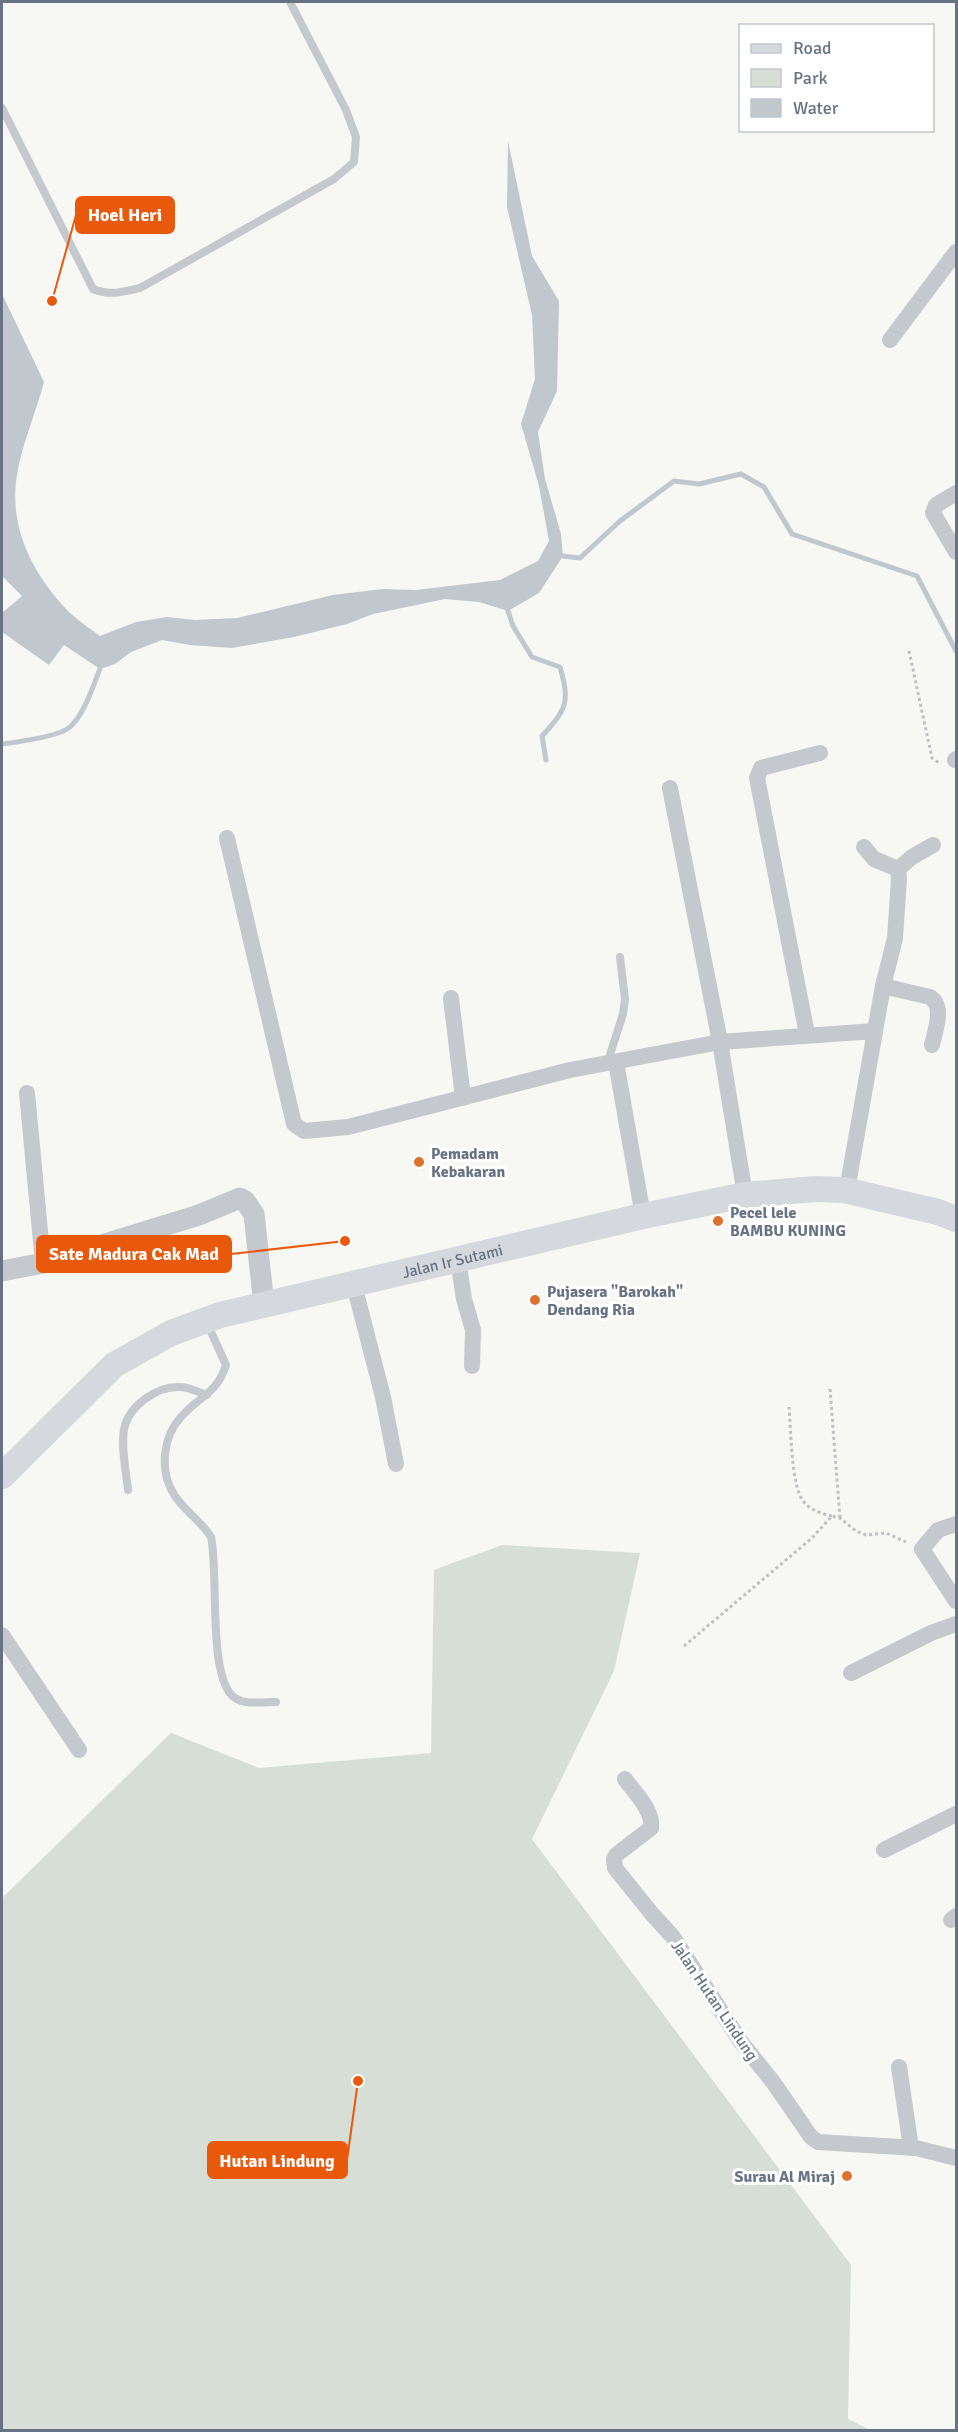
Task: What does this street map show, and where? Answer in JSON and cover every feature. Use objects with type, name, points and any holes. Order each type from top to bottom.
[{"type":"main road","name":"Jalan Ir Sutami","points":[[2,1476],[114,1365],[171,1333],[205,1320],[643,1216],[745,1195],[848,1190],[938,1212],[957,1219]]},
{"type":"street","points":[[890,340],[957,252]]},
{"type":"street","points":[[957,493],[936,506],[933,513],[957,552]]},
{"type":"street","points":[[807,1034],[757,778],[761,768],[820,753]]},
{"type":"street","points":[[670,788],[720,1042],[745,1195]]},
{"type":"street","points":[[227,838],[294,1124],[304,1131],[348,1127],[570,1070],[720,1042],[807,1034],[875,1031]]},
{"type":"street","points":[[848,1190],[883,986],[895,938],[898,869],[912,857],[933,845]]},
{"type":"street","points":[[864,847],[874,859],[898,869]]},
{"type":"street","points":[[883,986],[930,997],[935,1001],[939,1006],[932,1045]]},
{"type":"street","points":[[451,998],[463,1098]]},
{"type":"street","points":[[612,1063],[643,1216]]},
{"type":"street","points":[[27,1093],[44,1263]]},
{"type":"street","points":[[2,1271],[44,1263],[199,1215],[240,1197],[246,1201],[254,1214],[264,1305]]},
{"type":"street","points":[[458,1259],[464,1299],[473,1330],[472,1366]]},
{"type":"street","points":[[354,1285],[383,1397],[396,1464]]},
{"type":"street","points":[[957,1524],[938,1530],[922,1549],[957,1601]]},
{"type":"street","points":[[852,1673],[931,1633],[957,1624]]},
{"type":"street","points":[[2,1635],[80,1750]]},
{"type":"street","name":"Jalan Hutan Lindung","points":[[625,1779],[650,1814],[652,1824],[651,1828],[616,1855],[615,1868],[673,1936],[741,2042],[773,2082],[809,2135],[818,2142],[911,2148],[957,2158]]},
{"type":"street","points":[[884,1850],[957,1814]]},
{"type":"street","points":[[899,2067],[911,2148]]},
{"type":"lane","points":[[2,108],[93,289],[104,294],[140,288],[334,179],[354,162],[356,136],[346,110],[290,2]]},
{"type":"lane","points":[[612,1063],[625,999],[620,957]]},
{"type":"lane","points":[[205,1320],[226,1365],[221,1381],[180,1417],[174,1426],[168,1441],[164,1467],[166,1479],[177,1501],[205,1528],[211,1537],[219,1666],[227,1690],[239,1700],[276,1702]]},
{"type":"lane","points":[[128,1490],[124,1430],[127,1419],[134,1409],[153,1394],[178,1386],[207,1395]]},
{"type":"path","points":[[909,651],[932,758],[935,762],[940,763],[956,759]]},
{"type":"path","points":[[830,1389],[840,1518]]},
{"type":"path","points":[[789,1407],[794,1468],[801,1498],[812,1508],[840,1518],[856,1531],[866,1535],[886,1533],[922,1549]]},
{"type":"path","points":[[684,1646],[812,1538],[832,1516]]},
{"type":"green space","points":[[502,1545],[640,1553],[614,1671],[532,1839],[851,2265],[848,2419],[870,2430],[2,2430],[2,1898],[171,1733],[259,1768],[431,1753],[434,1570]]},
{"type":"water","points":[[508,141],[532,256],[559,301],[557,391],[538,432],[545,479],[561,534],[563,556],[539,593],[508,611],[479,602],[445,599],[373,614],[347,624],[294,637],[232,648],[162,640],[131,652],[115,664],[100,669],[64,645],[49,665],[2,632],[2,613],[22,596],[2,576],[2,294],[44,382],[22,451],[17,475],[15,495],[20,533],[35,568],[58,600],[71,614],[100,636],[136,622],[167,617],[195,620],[237,618],[333,595],[382,589],[416,590],[500,580],[538,561],[549,541],[539,486],[521,424],[535,379],[532,315],[507,207]]},
{"type":"waterway","points":[[563,556],[580,558],[620,521],[674,481],[699,484],[741,474],[764,487],[792,534],[917,576],[956,651]]},
{"type":"waterway","points":[[508,611],[513,626],[532,657],[560,667],[565,689],[564,704],[557,719],[542,736],[546,760]]},
{"type":"waterway","points":[[2,744],[65,731],[84,708],[100,669]]},
{"type":"place","name":"Hoel Heri","points":[[52,301]]},
{"type":"place","name":"Pemadam Kebakaran","points":[[419,1162]]},
{"type":"place","name":"Pecel lele BAMBU KUNING","points":[[718,1221]]},
{"type":"place","name":"Sate Madura Cak Mad","points":[[345,1241]]},
{"type":"place","name":"Pujasera \"Barokah\" Dendang Ria","points":[[535,1300]]},
{"type":"place","name":"Hutan Lindung","points":[[358,2081]]},
{"type":"place","name":"Surau Al Miraj","points":[[847,2176]]}]
